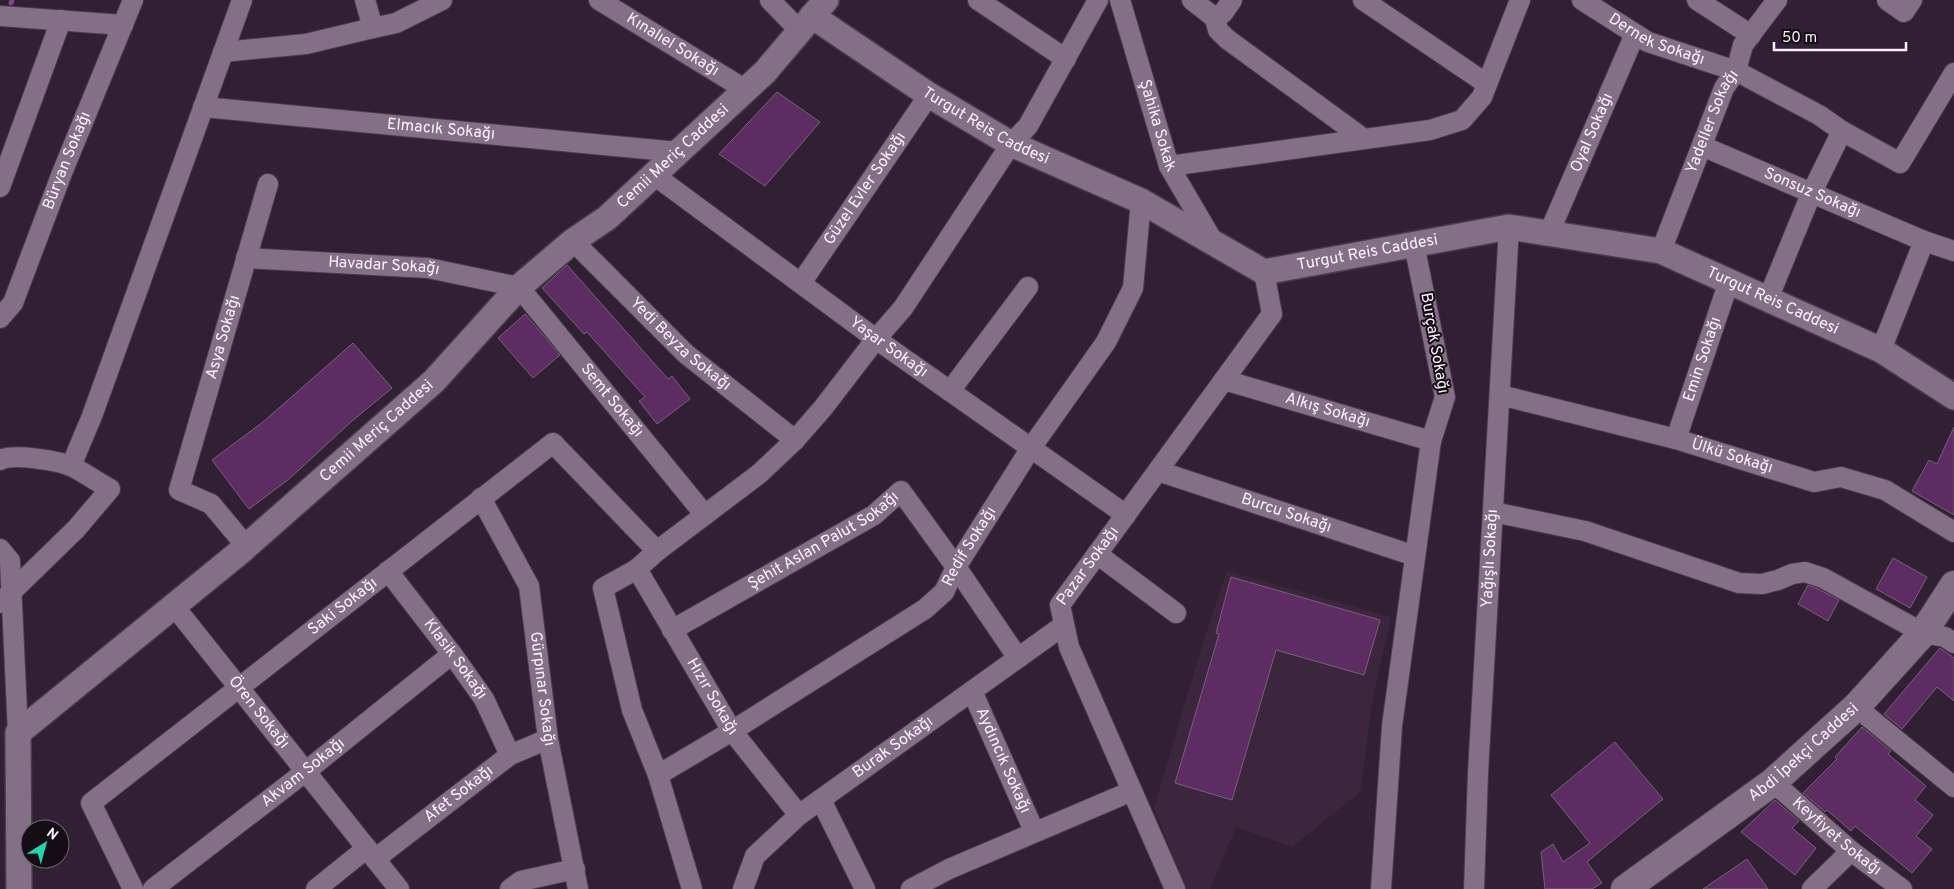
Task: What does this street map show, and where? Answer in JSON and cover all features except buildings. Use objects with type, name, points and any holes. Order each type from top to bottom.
[{"type":"main road","name":"Abdi İpekçi Caddesi","points":[[1625,889],[1774,782],[1856,707],[1922,633],[1954,586]]},
{"type":"street","name":"Büryan Sokağı","points":[[2,313],[13,304],[62,173],[133,0]]},
{"type":"street","points":[[71,466],[92,416],[242,0]]},
{"type":"street","points":[[365,0],[373,28]]},
{"type":"street","points":[[223,52],[306,44],[396,23],[442,0]]},
{"type":"street","name":"Kınalıel Sokağı","points":[[600,0],[746,90]]},
{"type":"street","points":[[770,0],[813,16]]},
{"type":"street","points":[[978,0],[1066,59]]},
{"type":"street","points":[[692,889],[658,776],[632,710],[604,588],[637,569],[657,551],[758,474],[795,440],[823,408],[876,339],[904,308],[1012,144],[1028,126],[1098,0]]},
{"type":"street","name":"Şahika Sokak","points":[[1120,0],[1169,166],[1214,243]]},
{"type":"street","points":[[1192,0],[1215,18],[1218,30],[1227,38],[1364,139]]},
{"type":"street","points":[[1215,18],[1223,13],[1232,0]]},
{"type":"street","points":[[1363,0],[1487,84]]},
{"type":"street","points":[[1169,166],[1430,130],[1462,120],[1482,97],[1520,0]]},
{"type":"street","name":"Dernek Sokağı","points":[[1582,0],[1648,42],[1736,70],[1819,114],[1842,131],[1900,163],[1954,73]]},
{"type":"street","points":[[1697,0],[1751,35]]},
{"type":"street","name":"Yadeller Sokağı","points":[[1661,251],[1724,88],[1736,70],[1743,45],[1777,0]]},
{"type":"street","points":[[1887,0],[1904,12],[1912,0]]},
{"type":"street","points":[[0,16],[123,25]]},
{"type":"street","name":"Cemii Meriç Caddesi","points":[[18,733],[247,547],[434,381],[519,286],[573,241],[607,218],[654,175],[765,72],[813,16]]},
{"type":"street","name":"Turgut Reis Caddesi","points":[[813,16],[929,95],[1012,144],[1141,201],[1264,272],[1509,227],[1661,251],[1881,350],[1954,397]]},
{"type":"street","points":[[0,187],[61,20]]},
{"type":"street","name":"Oyal Sokağı","points":[[1549,233],[1635,34]]},
{"type":"street","name":"Güzel Evler Sokağı","points":[[801,283],[929,95]]},
{"type":"street","name":"Elmacık Sokağı","points":[[203,107],[678,152]]},
{"type":"street","points":[[1768,299],[1811,194],[1842,131]]},
{"type":"street","name":"Sonsuz Sokağı","points":[[1702,146],[1924,241],[1954,250]]},
{"type":"street","name":"Yaşar Sokağı","points":[[654,175],[876,339],[1126,515]]},
{"type":"street","name":"Asya Sokağı","points":[[247,547],[211,504],[178,490],[268,184]]},
{"type":"street","name":"Redif Sokağı","points":[[658,776],[924,609],[944,592],[956,567],[1031,448],[1106,342],[1133,288],[1141,201]]},
{"type":"street","name":"Yağışlı Sokağı","points":[[1474,889],[1478,773],[1509,227]]},
{"type":"street","name":"Yedi Beyza Sokağı","points":[[573,241],[686,354],[795,440]]},
{"type":"street","points":[[1881,350],[1924,241]]},
{"type":"street","name":"Burçak Sokağı","points":[[1381,889],[1392,726],[1431,441],[1446,397],[1414,244]]},
{"type":"street","name":"Havadar Sokağı","points":[[246,258],[428,268],[519,286]]},
{"type":"street","name":"Pazar Sokağı","points":[[1175,889],[1069,647],[1060,605],[1272,314],[1264,272]]},
{"type":"street","name":"Emin Sokağı","points":[[1676,439],[1729,282]]},
{"type":"street","name":"Semt Sokağı","points":[[519,286],[704,515]]},
{"type":"street","points":[[950,391],[1028,287]]},
{"type":"street","name":"Alkış Sokağı","points":[[1224,380],[1431,441]]},
{"type":"street","name":"Ülkü Sokağı","points":[[1500,395],[1676,439],[1814,482],[1841,476],[1885,490],[1954,532]]},
{"type":"street","name":"Saki Sokağı","points":[[133,889],[91,803],[553,443],[657,551]]},
{"type":"street","points":[[0,460],[5,458],[37,459],[71,466],[110,489],[76,529],[6,598]]},
{"type":"street","name":"Burcu Sokağı","points":[[1158,471],[1415,556]]},
{"type":"street","name":"Şehit Aslan Palut Sokağı","points":[[672,630],[874,515],[900,491],[956,567],[1018,658]]},
{"type":"street","name":"Gürpınar Sokağı","points":[[482,498],[529,586],[548,739],[578,889]]},
{"type":"street","points":[[1493,512],[1585,531],[1739,583],[1762,584],[1792,574],[1805,572],[1823,578],[1922,633],[1945,637],[1954,643]]},
{"type":"street","points":[[0,549],[10,561],[6,598],[18,733],[19,889]]},
{"type":"street","points":[[1097,554],[1176,613]]},
{"type":"street","name":"Hızır Sokağı","points":[[637,569],[732,731],[799,815]]},
{"type":"street","name":"Klasik Sokağı","points":[[388,571],[484,699],[510,755]]},
{"type":"street","name":"Ören Sokağı","points":[[174,606],[399,889]]},
{"type":"street","name":"Burak Sokağı","points":[[743,889],[755,856],[799,815],[1064,625]]},
{"type":"street","name":"Akvam Sokağı","points":[[153,889],[306,772],[452,654]]},
{"type":"street","name":"Aydıncık Sokağı","points":[[972,691],[1034,831]]},
{"type":"street","points":[[1856,707],[1954,787]]},
{"type":"street","name":"Afet Sokağı","points":[[316,889],[371,854],[510,755],[548,739]]},
{"type":"street","name":"Keyfiyet Sokağı","points":[[1774,782],[1851,851],[1902,889]]},
{"type":"street","name":"Aydıncık Sokağı","points":[[911,889],[949,869],[1034,831],[1132,791]]},
{"type":"street","points":[[821,800],[865,889]]},
{"type":"street","points":[[1812,889],[1851,851]]},
{"type":"street","points":[[510,889],[521,881],[575,869]]},
{"type":"shaded area","points":[[1227,571],[1391,617],[1373,697],[1360,792],[1292,847],[1236,827],[1210,889],[1186,889],[1154,808],[1202,646]]}]
